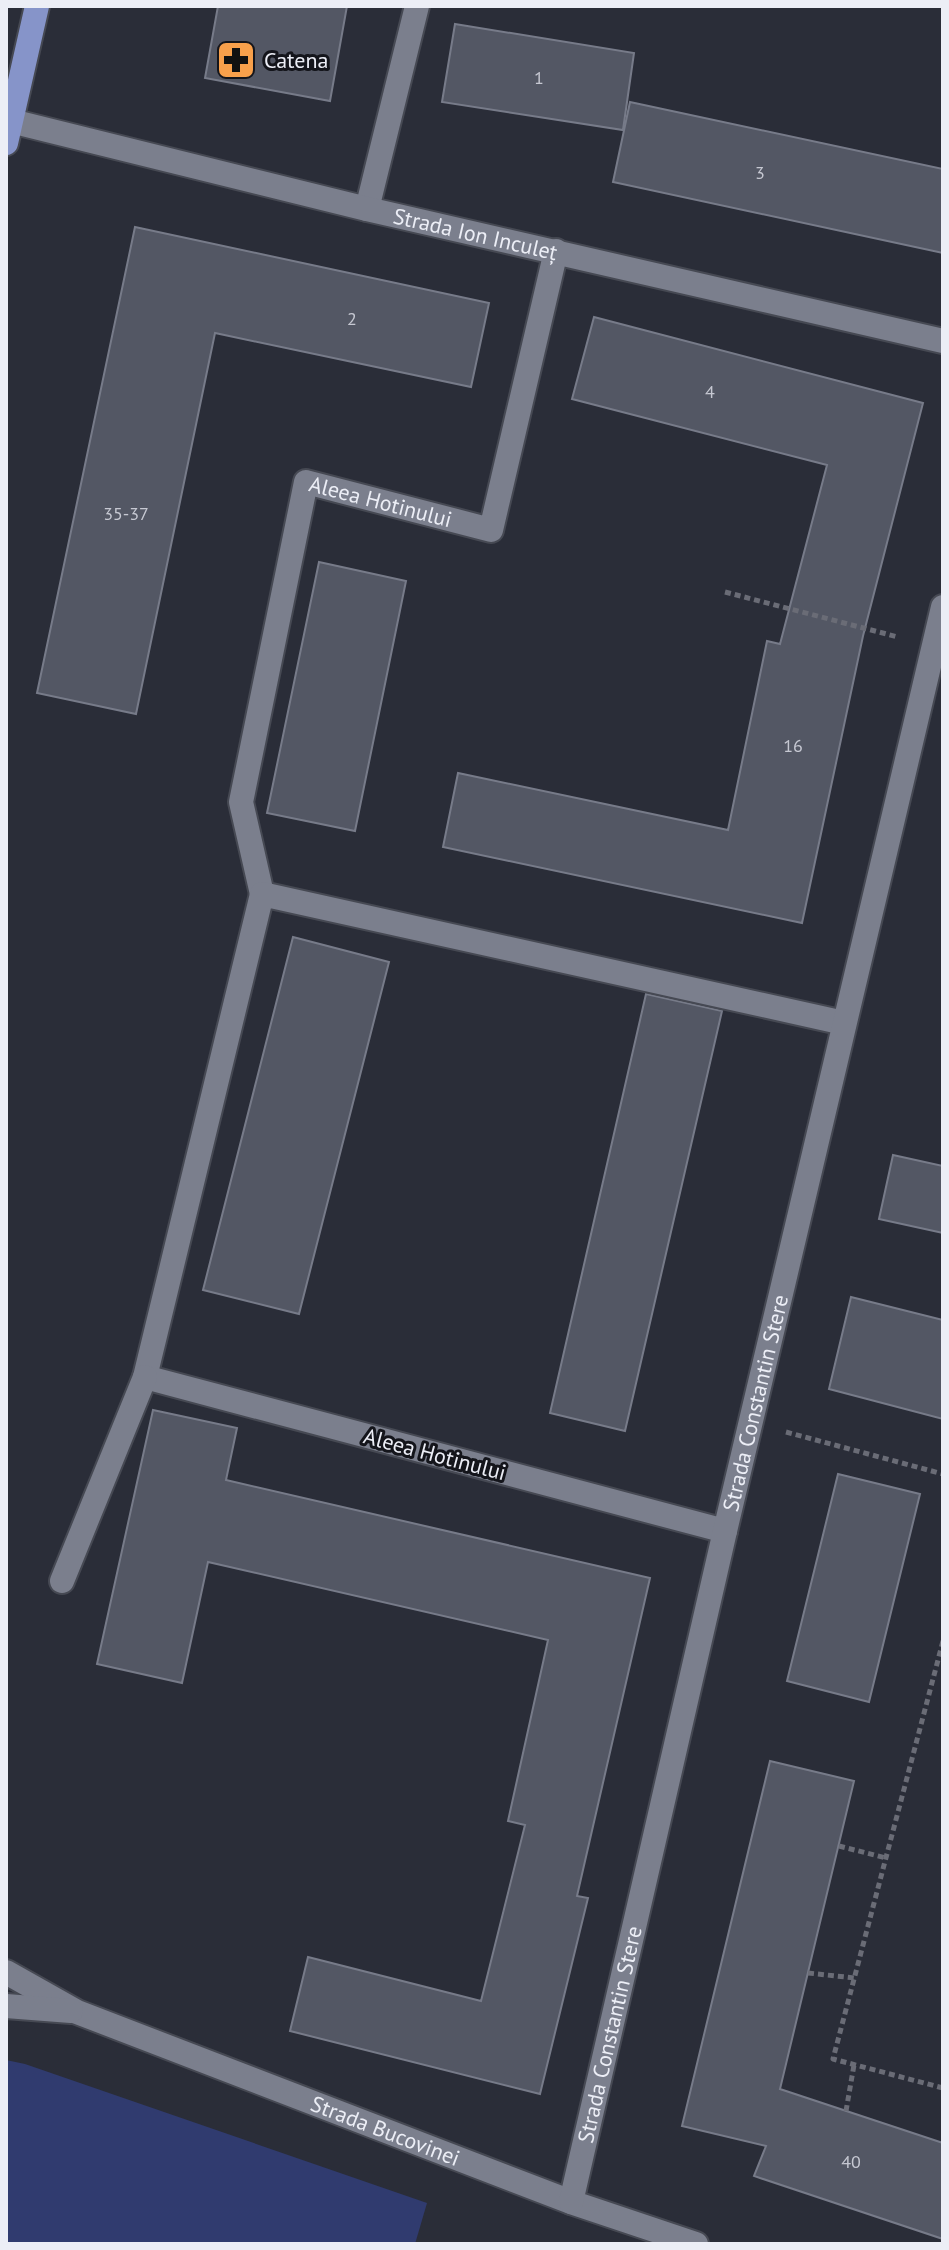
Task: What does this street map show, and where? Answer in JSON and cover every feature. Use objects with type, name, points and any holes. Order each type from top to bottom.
[{"type":"main road","points":[[9,132],[37,6]]},
{"type":"street","points":[[367,209],[417,6]]},
{"type":"street","name":"Strada Ion Inculeț","points":[[9,132],[556,251],[943,341]]},
{"type":"street","name":"Aleea Hotinului","points":[[62,1581],[145,1377],[262,894],[241,802],[306,482],[491,530],[556,251]]},
{"type":"street","name":"Strada Constantin Stere","points":[[571,2202],[750,1423],[943,607]]},
{"type":"street","points":[[262,894],[844,1023]]},
{"type":"street","name":"Aleea Hotinului","points":[[145,1377],[725,1531]]},
{"type":"street","name":"Strada Bucovinei","points":[[6,1972],[77,2012],[571,2202],[696,2244]]},
{"type":"street","name":"Strada Bucovinei","points":[[6,2006],[77,2012]]},
{"type":"path","points":[[725,592],[934,646]]},
{"type":"path","points":[[750,1423],[943,1474]]},
{"type":"path","points":[[943,1641],[833,2059],[943,2088]]},
{"type":"path","points":[[839,1846],[886,1858]]},
{"type":"path","points":[[808,1973],[855,1978]]},
{"type":"path","points":[[846,2111],[854,2065]]},
{"type":"shaded area","points":[[6,2060],[427,2203],[415,2244],[6,2244]]},
{"type":"building","points":[[218,6],[347,6],[330,101],[205,78]]},
{"type":"building","points":[[455,24],[634,53],[623,130],[442,102]]},
{"type":"building","points":[[630,102],[943,169],[943,253],[613,182]]},
{"type":"building","points":[[135,227],[489,303],[471,387],[215,333],[136,714],[37,693]]},
{"type":"building","points":[[594,317],[923,403],[863,636],[802,923],[443,847],[458,773],[728,830],[767,641],[780,644],[827,465],[572,399]]},
{"type":"building","points":[[319,562],[406,581],[355,831],[267,813]]},
{"type":"building","points":[[293,937],[389,962],[299,1314],[203,1290]]},
{"type":"building","points":[[646,994],[722,1011],[625,1431],[550,1413]]},
{"type":"building","points":[[893,1155],[943,1166],[943,1233],[879,1219]]},
{"type":"building","points":[[851,1297],[943,1320],[943,1419],[829,1389]]},
{"type":"building","points":[[153,1410],[237,1428],[226,1480],[650,1578],[577,1896],[588,1898],[540,2094],[290,2031],[308,1957],[481,2001],[525,1825],[508,1821],[548,1640],[208,1562],[182,1683],[97,1664]]},
{"type":"building","points":[[838,1474],[920,1494],[869,1702],[787,1681]]},
{"type":"building","points":[[770,1761],[854,1781],[780,2089],[943,2143],[943,2239],[754,2176],[766,2146],[682,2126]]},
{"type":"place","name":"Catena","points":[[236,60]]}]
